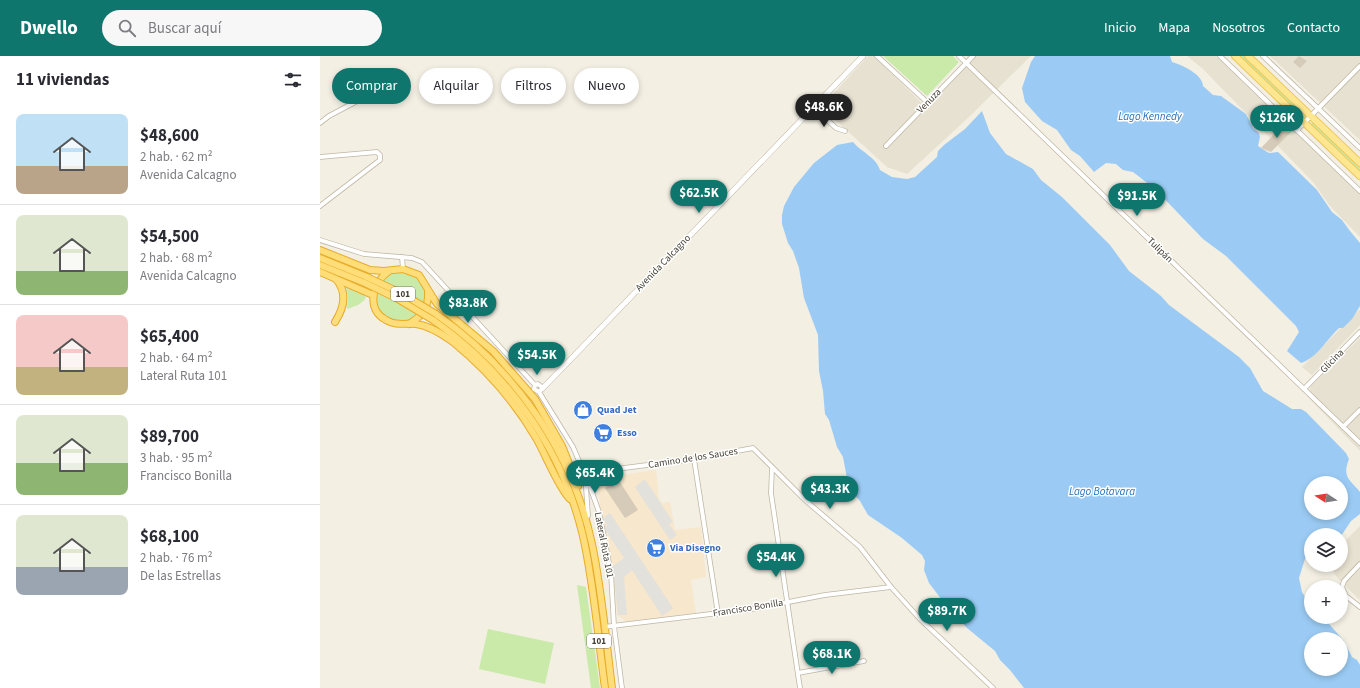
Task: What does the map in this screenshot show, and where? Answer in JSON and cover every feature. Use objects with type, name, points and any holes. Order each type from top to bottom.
[{"type":"highway","points":[[320,250],[362,267],[378,271],[403,269],[419,275],[437,304],[493,351],[535,399],[562,446],[581,492],[588,516],[588,526]]},
{"type":"highway","name":"101","points":[[320,258],[366,280]]},
{"type":"highway","name":"101","points":[[320,265],[401,293],[434,317],[464,335],[489,358],[529,404],[547,432],[562,460],[577,492],[588,526],[597,569],[612,688]]},
{"type":"highway","points":[[390,271],[377,282],[373,295],[375,307],[385,320],[397,324],[409,324],[433,328],[453,342],[499,386],[533,433],[566,496],[572,502]]},
{"type":"highway","points":[[320,272],[373,295]]},
{"type":"highway","points":[[335,322],[340,315],[344,295],[344,290],[336,278]]},
{"type":"highway","points":[[409,324],[418,319],[425,310],[429,300],[428,290]]},
{"type":"highway","name":"101","points":[[434,317],[474,352],[519,402],[550,451],[572,502],[586,549],[605,688]]},
{"type":"main road","points":[[1235,56],[1360,176]]},
{"type":"main road","points":[[1248,56],[1360,163]]},
{"type":"street","name":"Avenida Calcagno","points":[[543,387],[862,56]]},
{"type":"street","points":[[877,56],[928,102]]},
{"type":"street","name":"Tulipán","points":[[959,56],[1360,443]]},
{"type":"street","name":"Venuza","points":[[886,146],[972,56]]},
{"type":"street","points":[[1220,56],[1360,191]]},
{"type":"street","points":[[1266,57],[1360,148]]},
{"type":"street","points":[[1297,130],[1360,66]]},
{"type":"street","points":[[320,123],[329,116],[352,104]]},
{"type":"street","points":[[813,107],[836,128],[845,131]]},
{"type":"street","points":[[320,157],[377,152],[380,155],[380,160],[320,206]]},
{"type":"street","name":"Lateral Ruta 101","points":[[320,240],[364,254],[412,258],[422,262],[535,385],[535,391],[543,387],[585,473],[598,512],[608,554],[614,626],[622,688]]},
{"type":"street","points":[[402,257],[403,269]]},
{"type":"street","name":"Glicina","points":[[1304,389],[1360,332]]},
{"type":"street","points":[[535,385],[543,387]]},
{"type":"street","points":[[1344,427],[1360,410]]},
{"type":"street","name":"Camino de los Sauces","points":[[585,473],[694,459],[753,448],[772,468]]},
{"type":"street","points":[[694,459],[718,614]]},
{"type":"street","points":[[772,468],[805,500],[860,546],[891,587],[919,618],[993,688]]},
{"type":"street","points":[[772,468],[771,493],[800,688]]},
{"type":"street","points":[[585,473],[588,516]]},
{"type":"street","points":[[1360,564],[1344,581],[1342,587],[1346,596],[1360,607]]},
{"type":"street","name":"Francisco Bonilla","points":[[604,627],[718,614],[771,606],[825,595],[891,587]]},
{"type":"street","points":[[798,673],[864,661]]},
{"type":"shaded area","points":[[868,56],[874,56],[927,108],[971,61],[966,56],[1031,56],[969,117],[907,174],[887,167],[821,107]]},
{"type":"shaded area","points":[[1187,56],[1216,56],[1360,194],[1360,237],[1330,206],[1313,182],[1203,69]]},
{"type":"shaded area","points":[[1270,56],[1360,56],[1360,140]]},
{"type":"shaded area","points":[[1360,309],[1360,325],[1312,375],[1302,367]]},
{"type":"shaded area","points":[[1360,338],[1360,451],[1308,397],[1311,386]]},
{"type":"shaded area","name":"Via Disegno","points":[[656,470],[659,499],[662,503],[670,502],[675,530],[701,527],[706,577],[691,580],[696,613],[627,622],[617,615],[612,565],[601,513],[598,486],[602,479],[606,477]]},
{"type":"shaded area","points":[[645,479],[673,522],[669,524],[677,535],[670,540],[635,487]]},
{"type":"shaded area","points":[[610,513],[673,608],[662,616],[632,570],[624,577],[627,615],[618,615],[613,566],[624,558],[604,528],[607,525],[602,519]]},
{"type":"shaded area","points":[[1360,526],[1360,600],[1348,589],[1348,580],[1339,580],[1334,572],[1348,572],[1348,538]]},
{"type":"green space","points":[[883,56],[953,56],[959,62],[927,96]]},
{"type":"green space","points":[[1239,56],[1245,56],[1306,115],[1306,117],[1303,117]]},
{"type":"green space","points":[[1313,122],[1360,167],[1360,173],[1310,125]]},
{"type":"green space","points":[[401,272],[410,274],[421,283],[426,297],[424,306],[415,317],[401,322],[392,320],[381,311],[376,297],[378,288],[387,277]]},
{"type":"green space","points":[[345,284],[361,292],[366,297],[360,304],[347,309],[348,296]]},
{"type":"green space","points":[[568,483],[581,512],[588,538],[610,688],[608,688],[588,548]]},
{"type":"green space","points":[[577,585],[586,587],[600,688],[591,688]]},
{"type":"green space","points":[[488,629],[554,643],[545,684],[479,669]]},
{"type":"water","name":"Lago Kennedy","points":[[1035,56],[1170,56],[1172,62],[1187,68],[1196,74],[1200,78],[1203,86],[1213,95],[1221,96],[1246,114],[1253,128],[1259,133],[1260,137],[1258,146],[1269,153],[1278,152],[1317,190],[1332,212],[1342,220],[1360,243],[1360,306],[1352,319],[1343,328],[1339,328],[1312,357],[1301,363],[1287,351],[1299,332],[1296,326],[1226,256],[1203,239],[1155,189],[1133,172],[1123,170],[1116,164],[1106,163],[1094,172],[1080,156],[1071,150],[1057,130],[1042,121],[1025,102],[1022,88],[1031,62]]},
{"type":"water","name":"Lago Botavara","points":[[982,111],[990,133],[1006,154],[1033,169],[1041,180],[1062,197],[1110,245],[1129,271],[1161,296],[1169,305],[1239,357],[1250,368],[1263,391],[1292,409],[1301,409],[1306,412],[1346,453],[1349,459],[1346,470],[1348,476],[1304,476],[1304,520],[1348,520],[1348,477],[1360,492],[1360,514],[1351,521],[1346,528],[1304,528],[1304,562],[1299,578],[1304,595],[1304,624],[1329,624],[1336,632],[1304,632],[1304,676],[1348,676],[1348,649],[1352,657],[1357,660],[1360,665],[1360,688],[1024,688],[1000,660],[995,651],[967,628],[945,604],[929,583],[924,570],[925,561],[922,555],[902,538],[868,515],[860,501],[849,489],[843,457],[837,447],[829,420],[825,414],[819,371],[818,335],[804,298],[799,268],[793,251],[788,243],[782,224],[782,215],[784,206],[794,187],[814,163],[837,145],[853,142],[872,158],[880,170],[892,177],[907,179],[915,177],[937,157],[938,151],[965,129]]},
{"type":"building","points":[[1299,56],[1307,61],[1300,68],[1293,62]]},
{"type":"building","points":[[1284,124],[1292,131],[1271,152],[1261,148]]},
{"type":"building","name":"Quad Jet","points":[[586,404],[590,408],[579,417],[575,412]]},
{"type":"building","points":[[618,479],[638,510],[625,518],[605,488]]},
{"type":"place","name":"Quad Jet","points":[[583,410]]},
{"type":"place","name":"Esso","points":[[603,433]]},
{"type":"place","name":"Via Disegno","points":[[656,548]]}]
